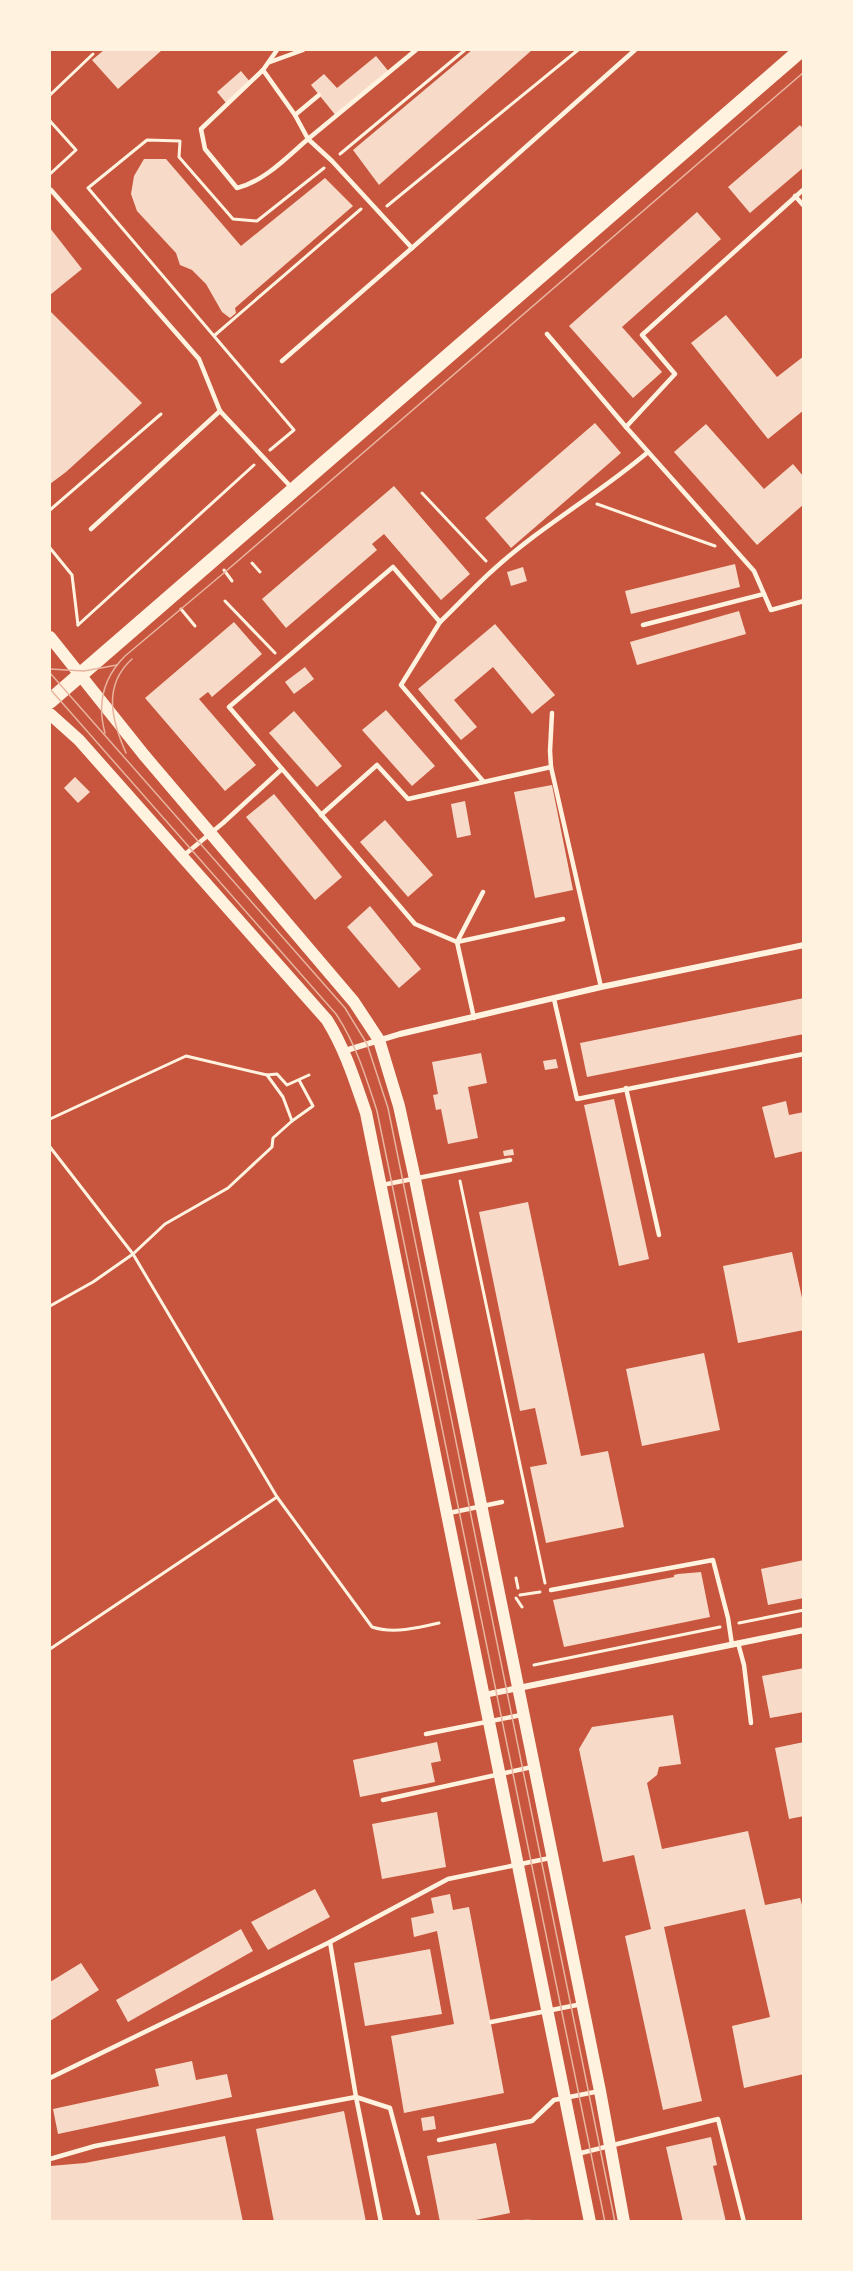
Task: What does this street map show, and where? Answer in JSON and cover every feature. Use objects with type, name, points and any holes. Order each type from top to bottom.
[{"type":"main road","points":[[50,700],[801,50]]},
{"type":"main road","points":[[50,637],[210,833],[354,1002],[379,1040],[399,1106],[415,1179],[600,2091],[624,2222]]},
{"type":"main road","points":[[50,714],[78,740],[327,1020],[343,1051],[366,1113],[589,2221]]},
{"type":"street","points":[[343,1051],[379,1040],[601,987],[804,945]]},
{"type":"street","points":[[483,1695],[804,1630]]},
{"type":"lane","points":[[277,50],[263,70],[201,129],[205,148],[237,189],[265,175],[416,50]]},
{"type":"lane","points":[[270,62],[303,50]]},
{"type":"lane","points":[[282,361],[634,50]]},
{"type":"lane","points":[[263,70],[308,139],[332,161],[412,248]]},
{"type":"lane","points":[[295,116],[319,95]]},
{"type":"lane","points":[[626,427],[675,374],[642,335],[804,189]]},
{"type":"lane","points":[[51,190],[199,359],[220,411],[293,489]]},
{"type":"lane","points":[[795,196],[804,206]]},
{"type":"lane","points":[[547,334],[754,572],[771,610],[804,602]]},
{"type":"lane","points":[[91,529],[220,411]]},
{"type":"lane","points":[[483,781],[401,685],[440,622],[494,569],[584,500],[620,476],[648,452]]},
{"type":"lane","points":[[440,622],[393,567],[229,707],[415,924],[457,942],[563,919]]},
{"type":"lane","points":[[644,626],[764,594]]},
{"type":"lane","points":[[552,713],[551,767],[601,987]]},
{"type":"lane","points":[[321,815],[377,765],[408,799],[551,767]]},
{"type":"lane","points":[[182,857],[282,768]]},
{"type":"lane","points":[[474,1018],[457,942],[483,892]]},
{"type":"lane","points":[[554,999],[577,1099],[804,1054]]},
{"type":"lane","points":[[626,1088],[659,1235]]},
{"type":"lane","points":[[379,1185],[510,1160]]},
{"type":"lane","points":[[446,1513],[501,1502]]},
{"type":"lane","points":[[550,1590],[713,1560],[729,1625],[744,1665],[751,1723]]},
{"type":"lane","points":[[426,1734],[524,1714]]},
{"type":"lane","points":[[383,1800],[534,1767]]},
{"type":"lane","points":[[50,2078],[330,1942],[448,1879],[553,1858]]},
{"type":"lane","points":[[330,1942],[381,2222]]},
{"type":"lane","points":[[490,2022],[582,2004]]},
{"type":"lane","points":[[439,2140],[532,2121],[554,2100],[600,2091]]},
{"type":"lane","points":[[50,2159],[95,2146],[357,2097],[390,2108],[418,2213]]},
{"type":"lane","points":[[577,2154],[718,2119],[744,2222]]},
{"type":"lane","points":[[524,2222],[530,2222]]},
{"type":"path","points":[[357,140],[465,50]]},
{"type":"path","points":[[215,335],[363,207],[379,213],[578,50]]},
{"type":"path","points":[[50,95],[93,54]]},
{"type":"path","points":[[50,121],[76,150],[50,174]]},
{"type":"path","points":[[50,548],[72,575],[78,625],[294,430],[88,189],[147,141],[167,141]]},
{"type":"path","points":[[50,510],[161,414]]},
{"type":"path","points":[[422,493],[494,569]]},
{"type":"path","points":[[584,500],[738,554]]},
{"type":"path","points":[[252,563],[260,572]]},
{"type":"path","points":[[221,566],[232,581]]},
{"type":"path","points":[[225,601],[283,661]]},
{"type":"path","points":[[178,605],[195,626]]},
{"type":"path","points":[[50,1119],[186,1056],[267,1075],[277,1074],[287,1085],[309,1075]]},
{"type":"path","points":[[267,1075],[283,1097],[292,1120]]},
{"type":"path","points":[[50,1306],[93,1282],[133,1254],[165,1224],[228,1188],[272,1147],[273,1138],[292,1120],[313,1106],[299,1080]]},
{"type":"path","points":[[50,1147],[133,1254],[278,1497],[372,1627],[384,1631],[439,1623]]},
{"type":"path","points":[[458,1171],[547,1590],[520,1595]]},
{"type":"path","points":[[50,1649],[278,1497]]},
{"type":"path","points":[[516,1578],[518,1588]]},
{"type":"path","points":[[534,1665],[804,1610]]},
{"type":"building","points":[[104,50],[162,50],[118,89],[92,60]]},
{"type":"building","points":[[472,50],[532,50],[379,185],[353,150]]},
{"type":"building","points":[[376,56],[390,73],[337,117],[311,85],[324,74],[337,88]]},
{"type":"building","points":[[241,71],[251,83],[227,104],[217,92]]},
{"type":"building","points":[[800,125],[804,130],[804,167],[750,213],[728,187]]},
{"type":"building","points":[[144,159],[166,159],[241,246],[325,178],[353,206],[235,308],[236,313],[230,318],[222,312],[206,284],[192,270],[180,265],[176,253],[137,211],[131,194],[134,176]]},
{"type":"building","points":[[697,212],[721,239],[622,327],[662,372],[633,398],[569,326]]},
{"type":"building","points":[[50,228],[82,269],[50,295]]},
{"type":"building","points":[[50,311],[142,403],[50,484]]},
{"type":"building","points":[[726,315],[777,377],[804,356],[804,410],[768,439],[691,343]]},
{"type":"building","points":[[595,423],[621,453],[511,548],[485,518]]},
{"type":"building","points":[[706,424],[764,489],[793,464],[804,477],[804,504],[757,545],[674,452]]},
{"type":"building","points":[[394,486],[470,574],[441,600],[384,534],[372,544],[377,550],[286,628],[262,599]]},
{"type":"building","points":[[735,564],[740,587],[631,614],[625,591]]},
{"type":"building","points":[[523,567],[527,581],[511,586],[507,572]]},
{"type":"building","points":[[739,611],[746,634],[637,665],[630,642]]},
{"type":"building","points":[[234,622],[262,654],[212,697],[208,692],[199,699],[256,765],[225,791],[145,698]]},
{"type":"building","points":[[495,624],[555,695],[532,714],[493,667],[454,700],[477,727],[461,740],[418,689]]},
{"type":"building","points":[[305,667],[314,679],[294,694],[285,682]]},
{"type":"building","points":[[386,710],[435,766],[412,786],[362,730]]},
{"type":"building","points":[[294,711],[342,766],[317,787],[269,733]]},
{"type":"building","points":[[75,777],[90,792],[78,803],[64,788]]},
{"type":"building","points":[[552,785],[573,890],[535,898],[514,792]]},
{"type":"building","points":[[274,794],[342,877],[315,900],[246,817]]},
{"type":"building","points":[[465,801],[471,835],[457,838],[451,804]]},
{"type":"building","points":[[385,820],[433,875],[408,897],[360,842]]},
{"type":"building","points":[[370,906],[421,969],[399,988],[347,927]]},
{"type":"building","points":[[804,998],[804,1034],[587,1077],[580,1043]]},
{"type":"building","points":[[481,1053],[487,1083],[468,1087],[478,1138],[448,1144],[441,1109],[436,1110],[433,1095],[438,1094],[432,1062]]},
{"type":"building","points":[[556,1059],[558,1068],[545,1070],[543,1061]]},
{"type":"building","points":[[614,1099],[649,1259],[619,1266],[584,1105]]},
{"type":"building","points":[[786,1101],[789,1115],[804,1112],[804,1151],[775,1158],[762,1107]]},
{"type":"building","points":[[513,1149],[514,1155],[504,1156],[503,1151]]},
{"type":"building","points":[[528,1202],[581,1456],[608,1451],[624,1527],[546,1543],[530,1467],[547,1464],[535,1408],[520,1411],[479,1212]]},
{"type":"building","points":[[792,1252],[804,1307],[804,1330],[738,1343],[723,1266]]},
{"type":"building","points":[[704,1353],[720,1430],[642,1446],[626,1369]]},
{"type":"building","points":[[804,1560],[804,1598],[768,1605],[761,1569]]},
{"type":"building","points":[[701,1572],[710,1617],[564,1647],[553,1600],[674,1577],[678,1574]]},
{"type":"building","points":[[804,1668],[804,1712],[770,1718],[762,1676]]},
{"type":"building","points":[[673,1715],[681,1764],[659,1767],[657,1775],[647,1783],[662,1849],[748,1831],[765,1905],[800,1898],[804,1912],[804,2074],[744,2088],[732,2026],[770,2017],[745,1909],[664,1927],[702,2101],[663,2110],[625,1936],[651,1929],[634,1855],[603,1862],[579,1749],[592,1727]]},
{"type":"building","points":[[437,1742],[441,1761],[431,1763],[435,1782],[360,1797],[353,1760]]},
{"type":"building","points":[[804,1742],[804,1816],[789,1819],[775,1748]]},
{"type":"building","points":[[437,1812],[446,1867],[382,1879],[372,1824]]},
{"type":"building","points":[[315,1889],[330,1917],[268,1950],[251,1922]]},
{"type":"building","points":[[450,1894],[453,1910],[469,1907],[504,2093],[404,2113],[391,2036],[454,2024],[437,1931],[414,1937],[411,1918],[434,1913],[431,1898]]},
{"type":"building","points":[[241,1929],[253,1951],[128,2022],[116,2000]]},
{"type":"building","points":[[430,1949],[442,2014],[365,2026],[354,1963]]},
{"type":"building","points":[[81,1963],[99,1990],[50,2021],[50,1982]]},
{"type":"building","points":[[192,2061],[196,2080],[227,2074],[232,2097],[58,2134],[53,2109],[159,2086],[155,2069]]},
{"type":"building","points":[[344,2111],[366,2222],[274,2222],[256,2129]]},
{"type":"building","points":[[434,2116],[436,2129],[423,2131],[421,2118]]},
{"type":"building","points":[[225,2136],[243,2222],[50,2222],[50,2166],[85,2163]]},
{"type":"building","points":[[711,2137],[717,2165],[713,2166],[726,2222],[683,2222],[666,2147]]},
{"type":"building","points":[[496,2143],[510,2213],[466,2222],[440,2222],[427,2156]]},
{"type":"tram line","points":[[105,733],[102,712],[104,692],[111,673],[125,656],[804,72]]},
{"type":"tram line","points":[[126,753],[117,729],[112,704],[116,681],[132,659]]},
{"type":"tram line","points":[[50,669],[84,671],[117,665]]},
{"type":"tram line","points":[[50,673],[345,1008],[367,1044],[388,1108],[615,2222]]},
{"type":"tram line","points":[[50,689],[336,1014],[355,1049],[364,1073],[377,1111],[605,2222]]}]
